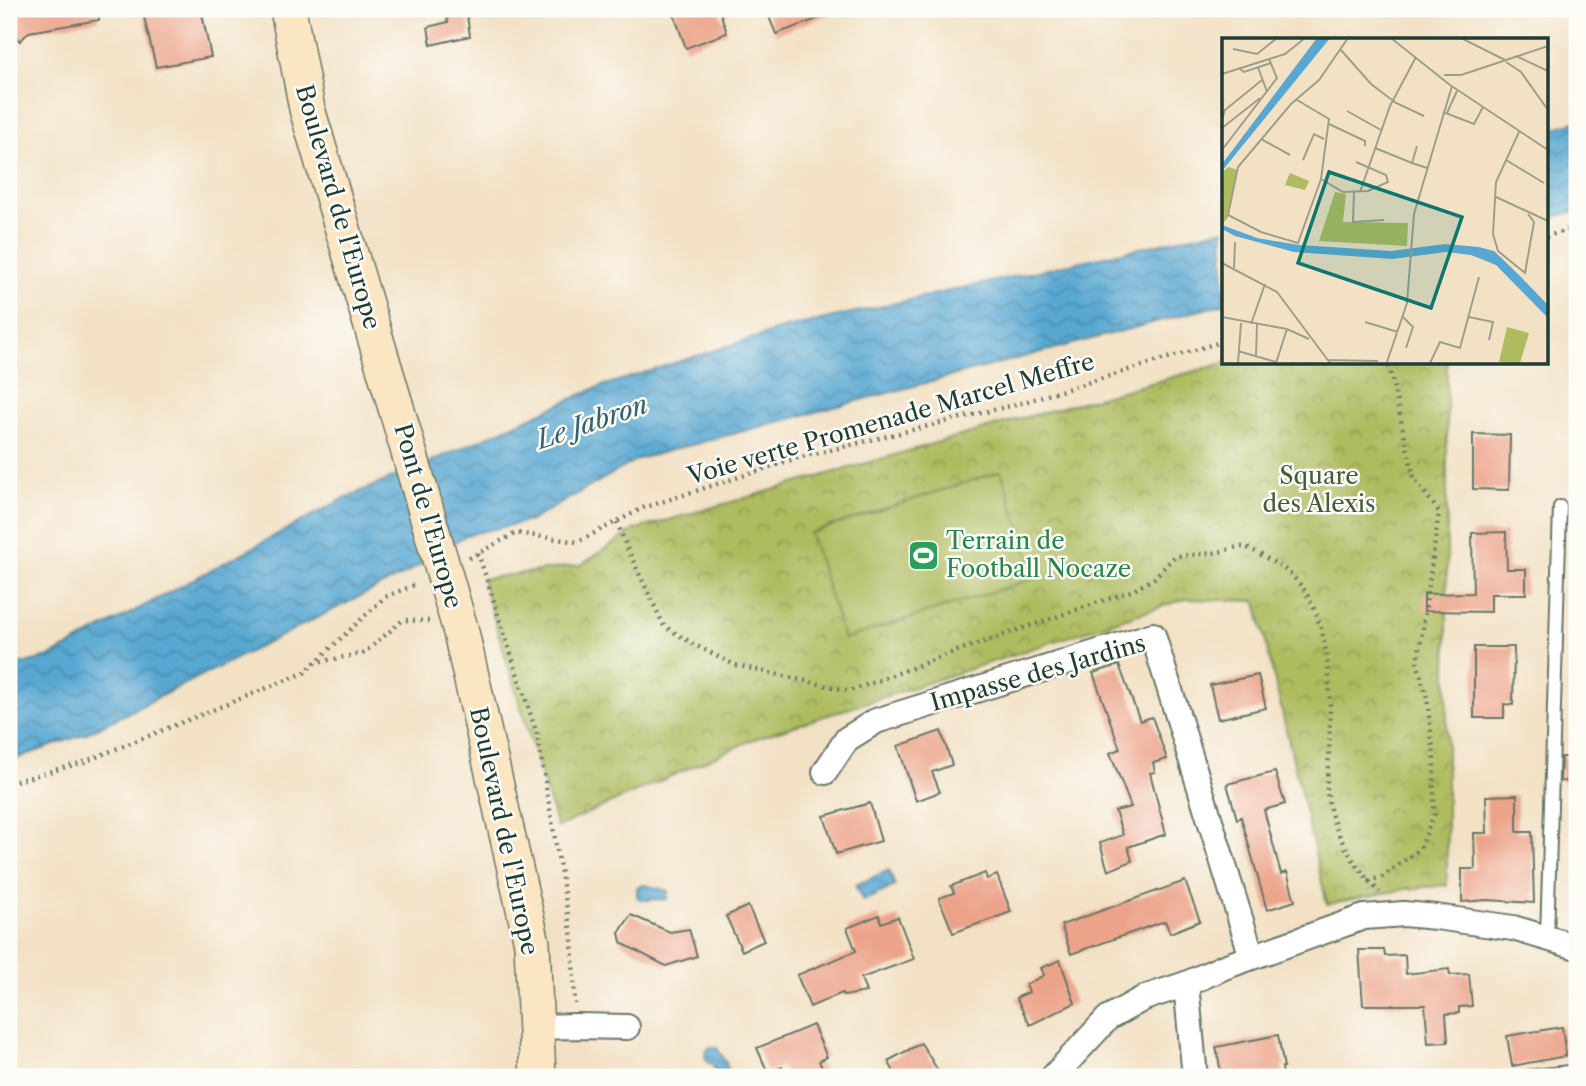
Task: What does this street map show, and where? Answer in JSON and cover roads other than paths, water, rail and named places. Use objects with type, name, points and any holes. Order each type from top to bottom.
[{"type":"main road","name":"Boulevard de l'Europe","points":[[288,9],[307,109],[396,404]]},
{"type":"main road","name":"Pont de l'Europe","points":[[396,404],[459,624]]},
{"type":"main road","name":"Boulevard de l'Europe","points":[[459,624],[532,943],[538,1077]]},
{"type":"street","name":"Impasse des Jardins","points":[[825,772],[847,739],[876,721],[1153,635],[1252,957]]},
{"type":"street","points":[[1053,1077],[1108,1018],[1144,998],[1364,917],[1404,914],[1514,928],[1577,947]]},
{"type":"street","points":[[1186,984],[1195,1077]]},
{"type":"street","points":[[536,1027],[627,1027]]},
{"type":"lane","points":[[1546,938],[1560,507]]},
{"type":"lane","points":[[1527,1077],[1577,1071]]},
{"type":"water","points":[[1577,121],[1577,211],[1548,218],[1548,130]]},
{"type":"water","name":"Le Jabron","points":[[1222,229],[1222,305],[638,459],[530,521],[466,535],[407,573],[85,734],[9,761],[9,667],[49,657],[345,498],[596,388],[785,328]]},
{"type":"water","points":[[889,870],[895,886],[863,901],[855,885]]},
{"type":"water","points":[[645,885],[668,891],[667,899],[643,900],[637,897],[637,887]]},
{"type":"water","points":[[710,1047],[717,1048],[730,1077],[718,1077],[712,1063],[708,1063],[705,1056]]},
{"type":"place","name":"Terrain de Football Nocaze","points":[[923,555]]},
{"type":"park label","name":"Square des Alexis","points":[[1319,490]]}]
